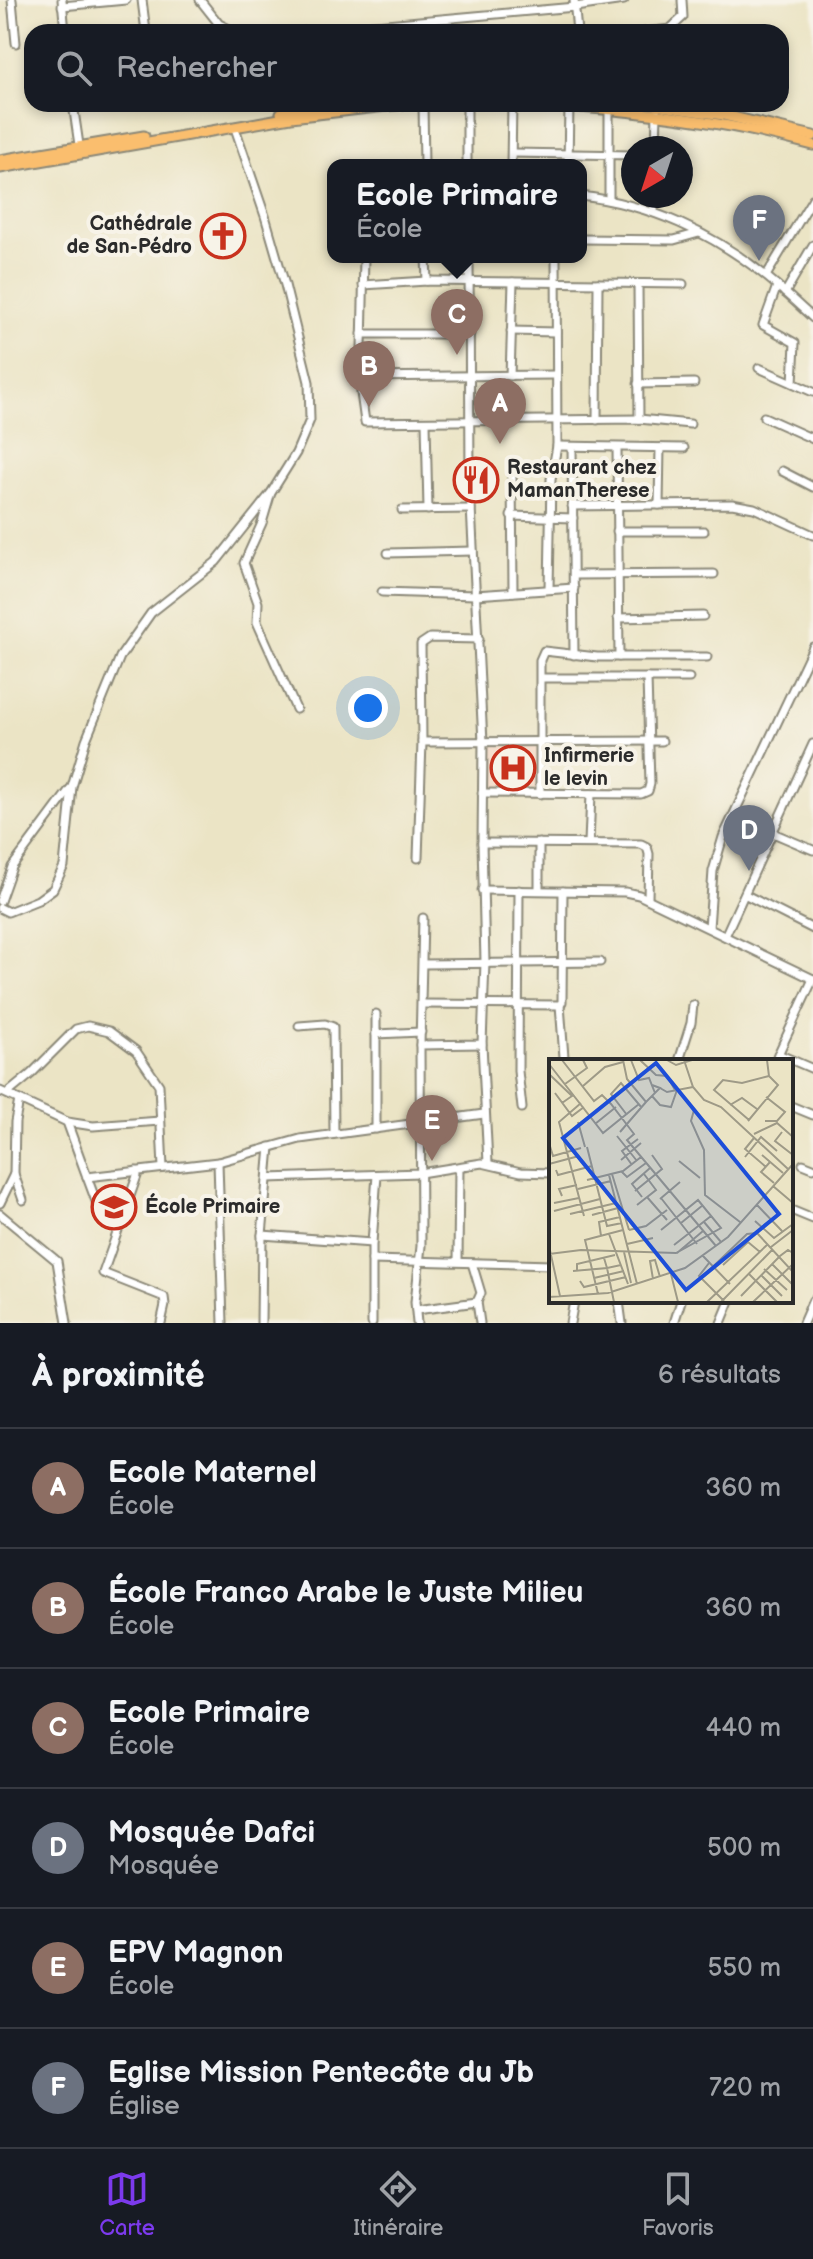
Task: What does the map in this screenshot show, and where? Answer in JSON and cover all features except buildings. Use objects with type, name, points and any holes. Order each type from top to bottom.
[{"type":"main road","points":[[0,160],[288,112]]},
{"type":"main road","points":[[0,168],[334,112]]},
{"type":"main road","points":[[647,112],[725,124],[813,145]]},
{"type":"main road","points":[[703,112],[813,136]]},
{"type":"street","points":[[12,0],[16,43]]},
{"type":"street","points":[[64,24],[62,3],[126,0]]},
{"type":"street","points":[[142,0],[145,24]]},
{"type":"street","points":[[200,0],[219,24]]},
{"type":"street","points":[[515,0],[516,13]]},
{"type":"street","points":[[389,24],[624,0]]},
{"type":"street","points":[[677,24],[683,17],[682,0]]},
{"type":"street","points":[[574,4],[576,24]]},
{"type":"street","points":[[74,112],[79,145]]},
{"type":"street","points":[[423,112],[424,159]]},
{"type":"street","points":[[467,112],[467,159]]},
{"type":"street","points":[[512,112],[512,159]]},
{"type":"street","points":[[568,159],[569,112]]},
{"type":"street","points":[[609,112],[609,200]]},
{"type":"street","points":[[656,136],[657,113]]},
{"type":"street","points":[[0,908],[8,912],[38,900],[53,889],[67,856],[72,787],[107,685],[120,657],[151,613],[216,562],[271,493],[296,453],[310,420],[309,382],[273,244],[235,128]]},
{"type":"street","points":[[512,153],[621,154]]},
{"type":"street","points":[[587,197],[654,211],[699,233],[766,276],[813,318]]},
{"type":"street","points":[[766,276],[813,198]]},
{"type":"street","points":[[587,239],[674,240],[699,233]]},
{"type":"street","points":[[785,293],[813,245]]},
{"type":"street","points":[[364,263],[361,393],[364,421],[639,419],[690,424]]},
{"type":"street","points":[[426,263],[427,281]]},
{"type":"street","points":[[469,263],[471,509],[483,742],[485,962],[482,1044],[488,1163]]},
{"type":"street","points":[[549,589],[551,479],[557,446],[556,263]]},
{"type":"street","points":[[363,285],[427,281],[683,284]]},
{"type":"street","points":[[510,376],[513,282]]},
{"type":"street","points":[[597,420],[598,283]]},
{"type":"street","points":[[638,284],[639,419]]},
{"type":"street","points":[[777,286],[763,325],[795,343],[793,383]]},
{"type":"street","points":[[511,331],[556,332]]},
{"type":"street","points":[[362,334],[470,334]]},
{"type":"street","points":[[759,368],[813,392]]},
{"type":"street","points":[[362,377],[555,375]]},
{"type":"street","points":[[638,384],[694,383]]},
{"type":"street","points":[[764,417],[813,439]]},
{"type":"street","points":[[426,422],[428,510]]},
{"type":"street","points":[[557,446],[684,448]]},
{"type":"street","points":[[572,447],[574,655]]},
{"type":"street","points":[[659,505],[660,448]]},
{"type":"street","points":[[617,449],[619,657]]},
{"type":"street","points":[[782,471],[813,487]]},
{"type":"street","points":[[512,473],[513,592]]},
{"type":"street","points":[[271,493],[244,563],[258,603],[257,622],[296,709]]},
{"type":"street","points":[[572,506],[732,504],[754,508],[813,535]]},
{"type":"street","points":[[402,510],[471,509]]},
{"type":"street","points":[[511,516],[573,518]]},
{"type":"street","points":[[617,531],[704,531]]},
{"type":"street","points":[[388,553],[473,551]]},
{"type":"street","points":[[574,575],[714,574]]},
{"type":"street","points":[[382,592],[475,595],[574,588]]},
{"type":"street","points":[[618,618],[703,616]]},
{"type":"street","points":[[418,858],[421,644],[430,638],[479,639]]},
{"type":"street","points":[[709,928],[713,871],[723,837],[813,647]]},
{"type":"street","points":[[540,794],[540,660],[544,651],[619,657],[707,657]]},
{"type":"street","points":[[541,678],[689,678]]},
{"type":"street","points":[[482,793],[641,794],[648,791],[647,678]]},
{"type":"street","points":[[422,742],[662,741]]},
{"type":"street","points":[[725,936],[810,758],[813,744]]},
{"type":"street","points":[[0,901],[12,867],[72,787]]},
{"type":"street","points":[[589,843],[591,794]]},
{"type":"street","points":[[773,833],[813,850]]},
{"type":"street","points":[[482,843],[641,844],[647,847],[649,854],[648,898]]},
{"type":"street","points":[[539,843],[539,890]]},
{"type":"street","points":[[482,890],[625,892],[648,898],[813,979],[777,1058]]},
{"type":"street","points":[[519,890],[518,1079],[522,1108]]},
{"type":"street","points":[[563,891],[560,1005],[564,1057]]},
{"type":"street","points":[[746,895],[813,929]]},
{"type":"street","points":[[417,1323],[417,1261],[421,1246],[423,918]]},
{"type":"street","points":[[423,964],[600,962]]},
{"type":"street","points":[[422,1004],[560,1005]]},
{"type":"street","points":[[680,1059],[693,1005]]},
{"type":"street","points":[[376,1014],[376,1129]]},
{"type":"street","points":[[160,1121],[93,1126],[67,1122],[4,1092],[31,1074],[76,1029],[88,1026],[109,1031],[124,1039],[149,1067],[159,1085],[163,1168]]},
{"type":"street","points":[[299,1026],[333,1027],[334,1134]]},
{"type":"street","points":[[376,1034],[421,1032]]},
{"type":"street","points":[[420,1045],[482,1044]]},
{"type":"street","points":[[793,1063],[813,1069]]},
{"type":"street","points":[[19,1100],[15,1122],[14,1174],[23,1200]]},
{"type":"street","points":[[793,1107],[813,1115]]},
{"type":"street","points":[[87,1177],[218,1162],[334,1134],[484,1114]]},
{"type":"street","points":[[67,1122],[103,1220],[118,1228]]},
{"type":"street","points":[[261,1323],[262,1235],[270,1147]]},
{"type":"street","points":[[218,1162],[223,1323]]},
{"type":"street","points":[[268,1178],[420,1173],[488,1163],[521,1172],[549,1173]]},
{"type":"street","points":[[803,1164],[813,1168]]},
{"type":"street","points":[[458,1261],[459,1167]]},
{"type":"street","points":[[136,1171],[137,1176],[103,1273],[164,1297],[161,1323]]},
{"type":"street","points":[[0,1203],[14,1174]]},
{"type":"street","points":[[372,1323],[372,1243],[377,1175]]},
{"type":"street","points":[[793,1211],[813,1219]]},
{"type":"street","points":[[0,1214],[57,1261],[67,1323]]},
{"type":"street","points":[[262,1235],[372,1243]]},
{"type":"street","points":[[372,1260],[549,1265]]},
{"type":"street","points":[[472,1263],[481,1293],[477,1302],[480,1323]]},
{"type":"street","points":[[803,1323],[813,1300]]},
{"type":"street","points":[[416,1310],[477,1302]]},
{"type":"street","points":[[570,1323],[574,1303]]},
{"type":"street","points":[[619,1303],[622,1323]]},
{"type":"street","points":[[674,1323],[680,1303]]},
{"type":"street","points":[[721,1323],[729,1303]]},
{"type":"shaded area","name":"Infirmerie le levin","points":[[538,744],[538,791],[488,791],[487,745]]},
{"type":"place","name":"Cathédrale de San-Pédro","points":[[223,236]]},
{"type":"place","name":"Eglise Mission Pentecôte du Jb","points":[[759,261]]},
{"type":"place","name":"Ecole Primaire","points":[[457,355]]},
{"type":"place","name":"École Franco Arabe le Juste Milieu","points":[[369,407]]},
{"type":"place","name":"Ecole Maternel","points":[[500,444]]},
{"type":"place","name":"Restaurant chez MamanTherese","points":[[476,480]]},
{"type":"place","name":"Infirmerie le levin","points":[[513,768]]},
{"type":"place","name":"Mosquée Dafci","points":[[749,871]]},
{"type":"place","name":"EPV Magnon","points":[[432,1161]]},
{"type":"place","name":"École Primaire","points":[[114,1207]]}]
